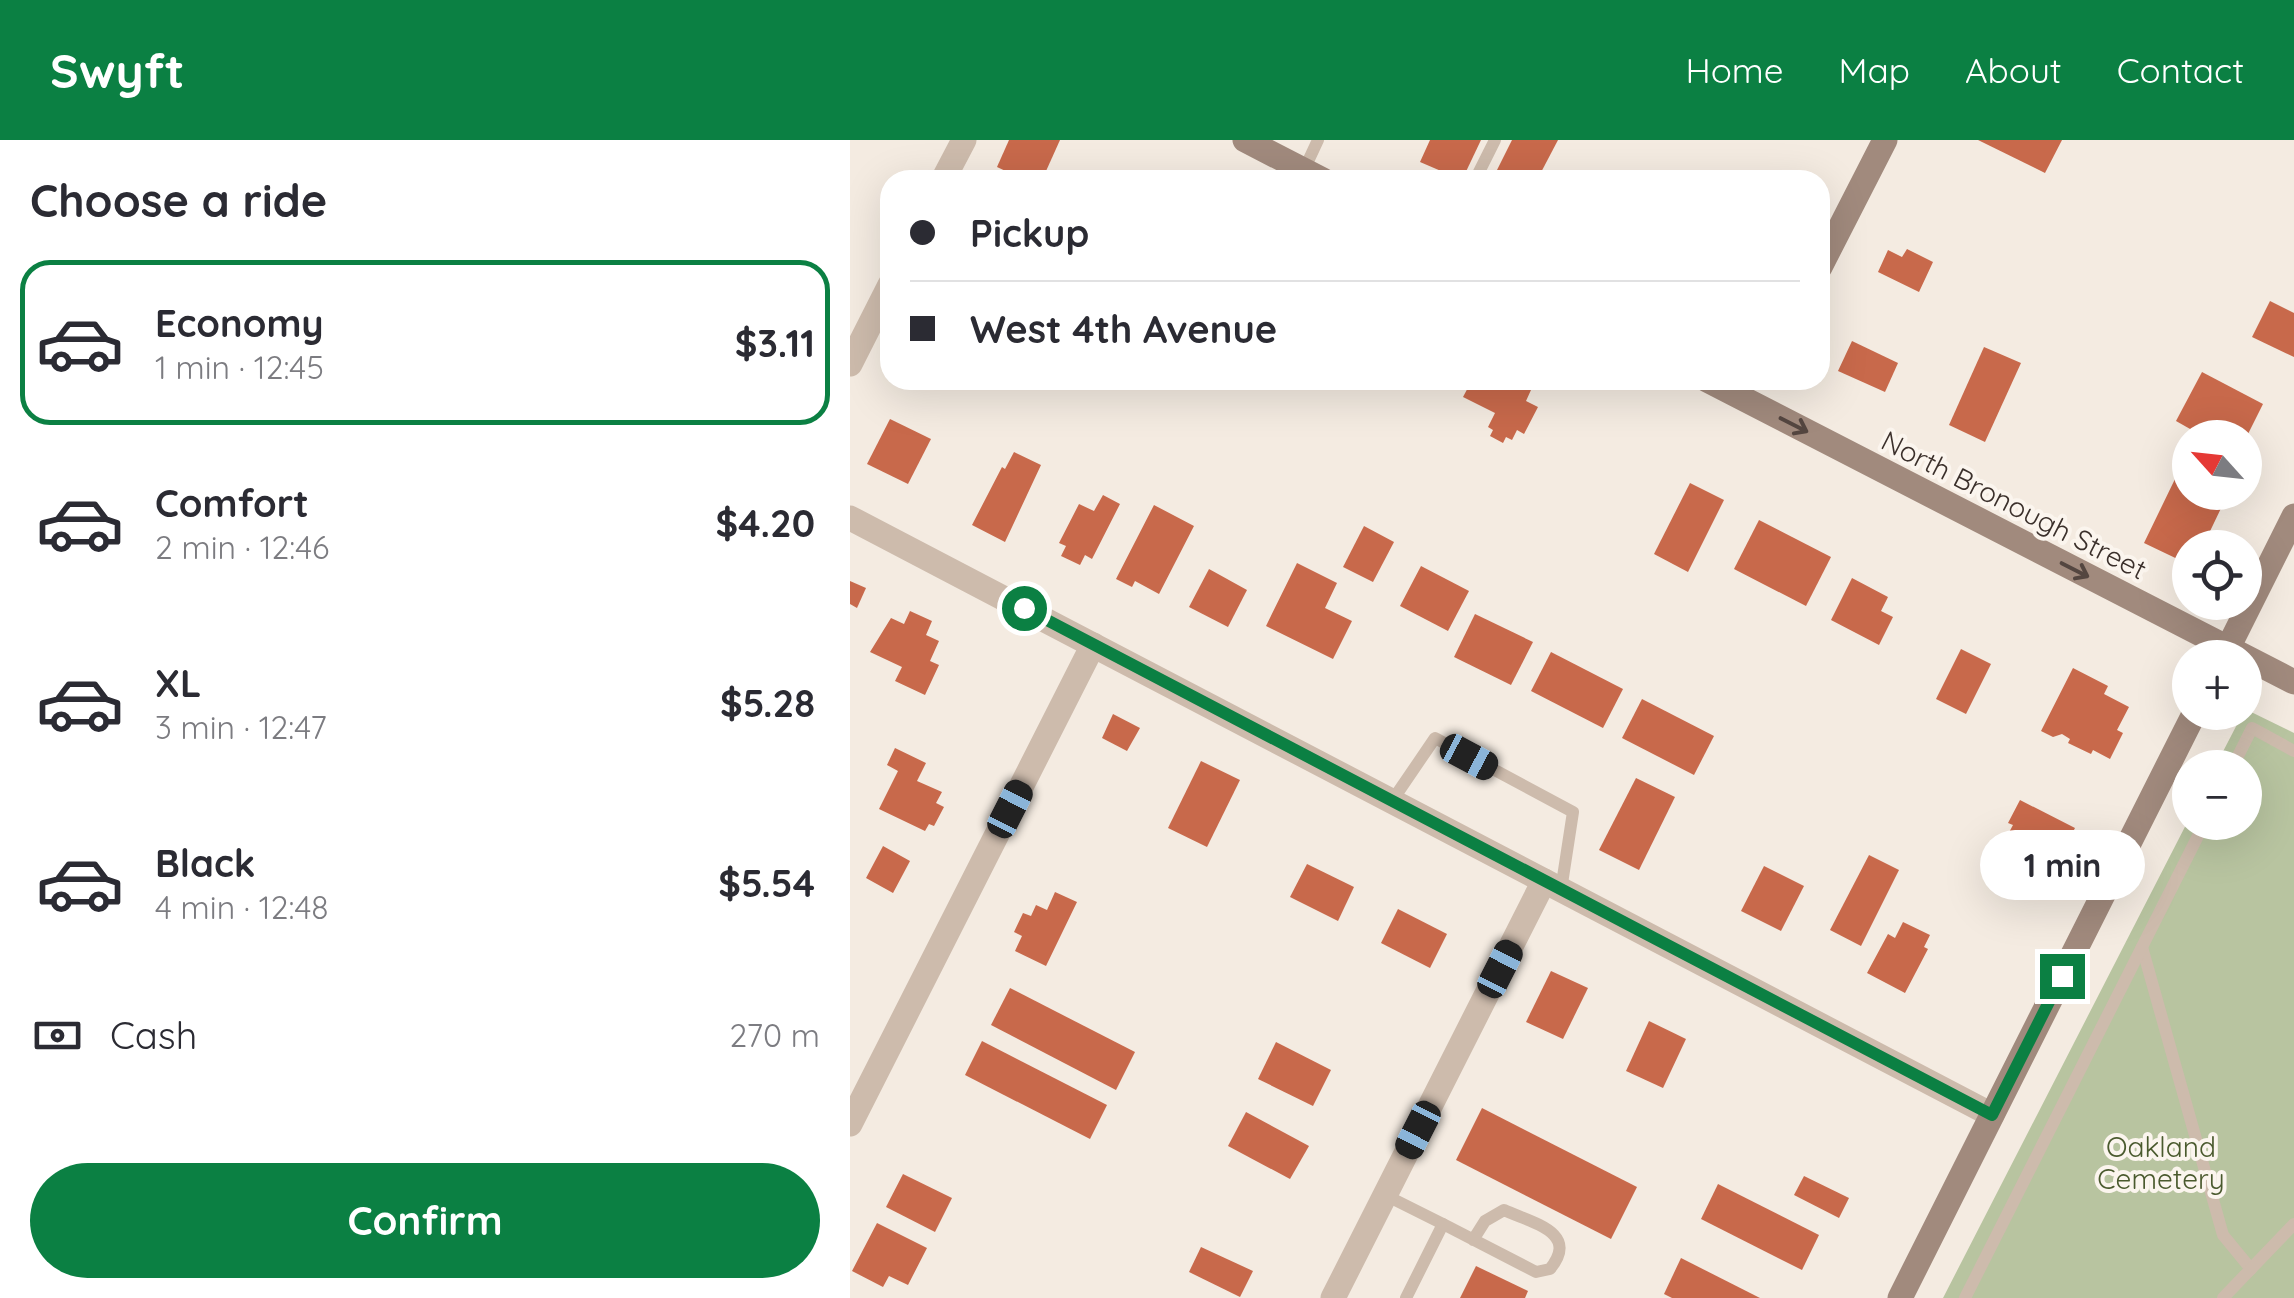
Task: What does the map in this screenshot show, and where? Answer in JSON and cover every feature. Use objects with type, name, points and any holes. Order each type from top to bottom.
[{"type":"street","points":[[949,170],[964,140]]},
{"type":"street","points":[[1246,140],[1304,170]]},
{"type":"street","points":[[1830,247],[1885,140]]},
{"type":"street","points":[[850,364],[880,305]]},
{"type":"street","name":"North Bronough Street","points":[[1757,391],[2202,640]]},
{"type":"street","points":[[2232,640],[2294,516]]},
{"type":"street","points":[[850,518],[1992,1115]]},
{"type":"street","points":[[850,1124],[1093,645]]},
{"type":"street","name":"North Bronough Street","points":[[2262,669],[2294,682]]},
{"type":"street","points":[[1900,1298],[2186,730]]},
{"type":"street","points":[[1333,1298],[1553,885]]},
{"type":"lane","points":[[1315,170],[1318,140]]},
{"type":"lane","points":[[1480,170],[1495,140]]},
{"type":"lane","points":[[2241,750],[2252,728],[2294,750]]},
{"type":"lane","points":[[1392,802],[1434,738],[1573,812],[1553,885]]},
{"type":"lane","points":[[1965,1298],[2195,840]]},
{"type":"lane","points":[[2142,947],[2223,1235],[2251,1268]]},
{"type":"lane","points":[[1385,1195],[1443,1224],[1473,1240],[1536,1272],[1550,1269],[1560,1257],[1557,1235],[1504,1210],[1485,1221],[1473,1240]]},
{"type":"lane","points":[[1406,1298],[1443,1224]]},
{"type":"lane","points":[[2222,1298],[2294,1224]]},
{"type":"green space","name":"Oakland Cemetery","points":[[2262,717],[2294,733],[2294,1298],[1943,1298],[2178,840],[2262,840],[2262,750],[2224,750],[2234,730],[2262,730]]},
{"type":"building","points":[[1009,140],[1060,140],[1046,170],[997,167]]},
{"type":"building","points":[[1430,140],[1481,140],[1467,170],[1439,170],[1420,162]]},
{"type":"building","points":[[1512,140],[1558,140],[1542,170],[1497,170]]},
{"type":"building","points":[[1978,140],[2062,140],[2045,173]]},
{"type":"building","points":[[1907,249],[1933,262],[1919,292],[1878,272],[1888,250],[1902,257]]},
{"type":"building","points":[[2270,301],[2294,313],[2294,357],[2252,337]]},
{"type":"building","points":[[1852,341],[1898,363],[1885,392],[1838,371]]},
{"type":"building","points":[[1984,347],[2021,363],[1985,442],[1949,425]]},
{"type":"building","points":[[2202,372],[2263,404],[2255,420],[2177,420]]},
{"type":"building","points":[[1467,390],[1531,390],[1526,401],[1538,407],[1524,434],[1517,430],[1512,440],[1506,437],[1503,443],[1490,436],[1493,430],[1488,427],[1495,413],[1463,397]]},
{"type":"building","points":[[890,419],[931,439],[908,484],[867,464]]},
{"type":"building","points":[[1014,452],[1041,465],[1005,542],[972,525]]},
{"type":"building","points":[[1690,483],[1724,500],[1688,572],[1654,554]]},
{"type":"building","points":[[2172,485],[2172,510],[2220,510],[2211,530],[2172,530],[2172,556],[2144,543]]},
{"type":"building","points":[[1103,495],[1120,504],[1092,559],[1085,555],[1080,565],[1061,556],[1066,546],[1059,543],[1079,504],[1094,511]]},
{"type":"building","points":[[1154,505],[1194,526],[1159,594],[1135,581],[1132,587],[1116,579]]},
{"type":"building","points":[[1759,520],[1831,557],[1806,606],[1734,569]]},
{"type":"building","points":[[1364,526],[1394,542],[1373,582],[1343,567]]},
{"type":"building","points":[[1297,563],[1337,583],[1325,608],[1352,621],[1333,659],[1266,626]]},
{"type":"building","points":[[1421,566],[1469,591],[1448,631],[1400,606]]},
{"type":"building","points":[[1209,569],[1247,590],[1228,627],[1189,607]]},
{"type":"building","points":[[1852,578],[1888,597],[1881,611],[1893,617],[1879,645],[1831,620]]},
{"type":"building","points":[[850,581],[866,588],[857,608],[850,604]]},
{"type":"building","points":[[910,611],[932,621],[926,635],[939,641],[930,661],[939,665],[925,695],[895,681],[902,667],[870,652],[891,618],[904,624]]},
{"type":"building","points":[[1475,614],[1533,642],[1511,685],[1454,657]]},
{"type":"building","points":[[1961,649],[1991,664],[1966,714],[1936,699]]},
{"type":"building","points":[[1551,652],[1623,689],[1603,728],[1531,691]]},
{"type":"building","points":[[2073,668],[2108,686],[2104,694],[2129,707],[2117,730],[2123,733],[2110,759],[2068,743],[2070,739],[2062,734],[2053,737],[2041,731]]},
{"type":"building","points":[[1642,699],[1714,736],[1694,775],[1622,738]]},
{"type":"building","points":[[1113,714],[1140,728],[1127,751],[1102,738]]},
{"type":"building","points":[[895,748],[926,763],[917,781],[942,792],[936,803],[944,807],[934,826],[929,824],[925,831],[879,809],[898,771],[887,765]]},
{"type":"building","points":[[1201,761],[1240,780],[1207,847],[1168,828]]},
{"type":"building","points":[[1636,778],[1675,797],[1639,870],[1599,850]]},
{"type":"building","points":[[2020,800],[2075,828],[2056,864],[2006,838],[2013,825],[2008,823]]},
{"type":"building","points":[[883,846],[910,861],[893,893],[866,878]]},
{"type":"building","points":[[1869,855],[1899,870],[1861,946],[1830,930]]},
{"type":"building","points":[[1307,864],[1354,887],[1338,921],[1290,897]]},
{"type":"building","points":[[1764,866],[1804,886],[1781,931],[1741,911]]},
{"type":"building","points":[[1055,892],[1077,902],[1046,966],[1015,951],[1022,936],[1014,932],[1023,913],[1031,916],[1036,905],[1047,910]]},
{"type":"building","points":[[1398,909],[1447,934],[1430,968],[1381,943]]},
{"type":"building","points":[[1903,922],[1930,935],[1924,947],[1928,949],[1905,993],[1867,973],[1888,934],[1895,938]]},
{"type":"building","points":[[1551,971],[1588,988],[1563,1039],[1526,1022]]},
{"type":"building","points":[[1010,988],[1135,1052],[1116,1090],[991,1025]]},
{"type":"building","points":[[1649,1021],[1686,1039],[1663,1088],[1626,1071]]},
{"type":"building","points":[[982,1041],[1107,1105],[1090,1139],[965,1075]]},
{"type":"building","points":[[1276,1042],[1331,1070],[1313,1106],[1258,1079]]},
{"type":"building","points":[[1482,1108],[1637,1187],[1611,1239],[1456,1160]]},
{"type":"building","points":[[1246,1112],[1309,1146],[1290,1179],[1228,1146]]},
{"type":"building","points":[[903,1174],[952,1198],[935,1232],[886,1207]]},
{"type":"building","points":[[1804,1176],[1849,1198],[1839,1218],[1794,1195]]},
{"type":"building","points":[[1718,1184],[1819,1235],[1802,1270],[1701,1219]]},
{"type":"building","points":[[877,1223],[927,1248],[908,1285],[889,1276],[883,1287],[852,1271]]},
{"type":"building","points":[[1201,1247],[1253,1271],[1240,1297],[1189,1272]]},
{"type":"building","points":[[1681,1258],[1760,1298],[1672,1298],[1664,1294]]},
{"type":"building","points":[[1476,1266],[1528,1291],[1525,1298],[1460,1298]]},
{"type":"route","points":[[1024,608],[1992,1115],[2062,976]]}]
